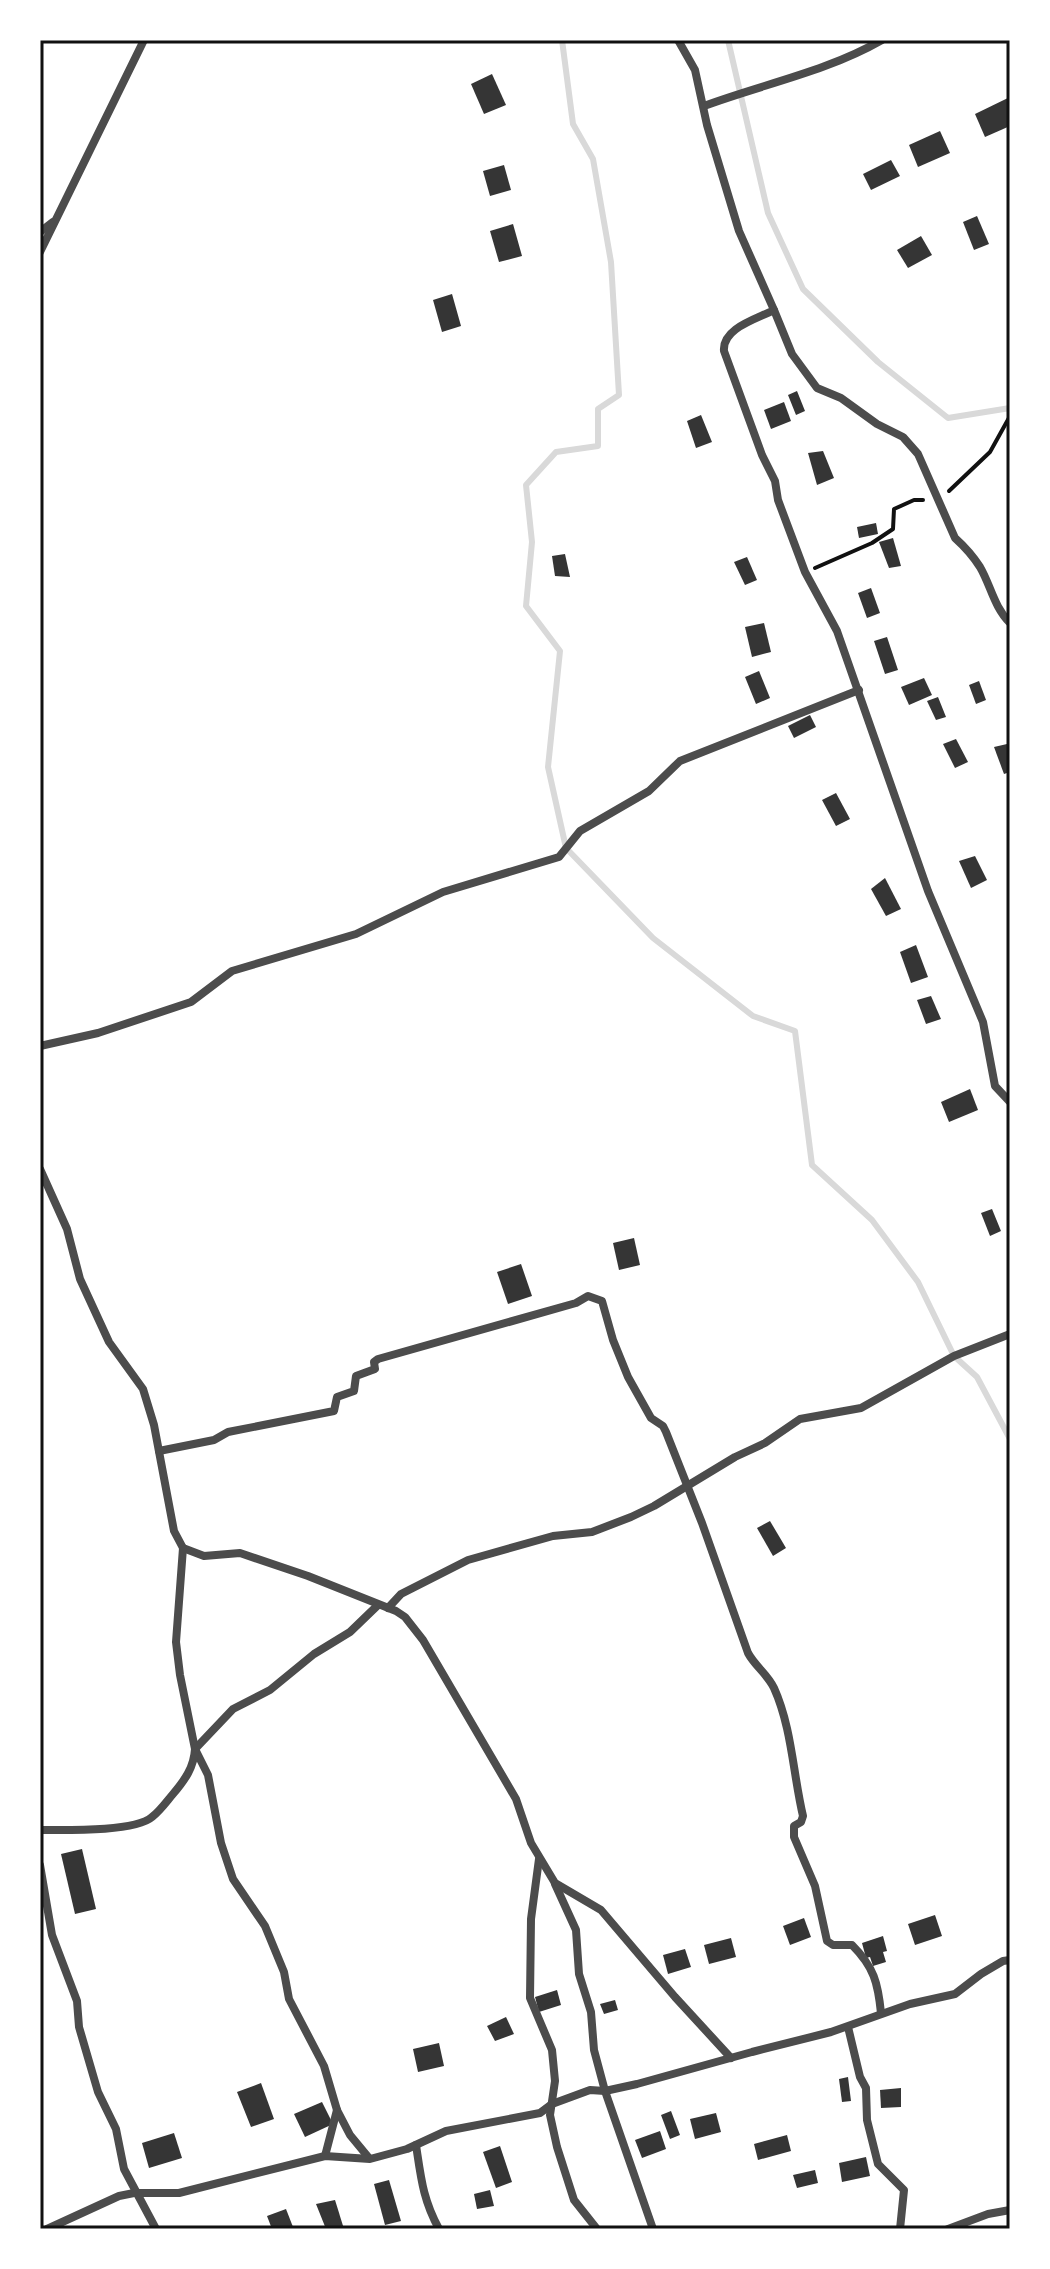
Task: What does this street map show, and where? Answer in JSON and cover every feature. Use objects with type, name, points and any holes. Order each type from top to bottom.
[{"type":"street","points":[[40,252],[144,40]]},
{"type":"street","points":[[678,40],[695,70],[739,231],[792,354],[812,383],[903,437],[918,454],[955,538],[981,569],[996,606],[1010,623]]},
{"type":"street","points":[[704,106],[796,77],[882,40]]},
{"type":"street","points":[[40,232],[57,219]]},
{"type":"street","points":[[774,310],[729,334],[723,345],[762,455],[775,481],[778,500],[805,572],[837,631],[928,891],[983,1022],[995,1086],[1010,1102]]},
{"type":"street","points":[[40,1046],[98,1033],[191,1002],[232,971],[356,934],[443,892],[559,857],[580,831],[649,791],[680,761],[859,690]]},
{"type":"street","points":[[40,1169],[67,1229],[80,1279],[109,1342],[143,1389],[159,1451],[174,1531],[183,1548],[176,1642],[195,1749],[208,1775],[221,1843],[233,1879],[265,1926],[284,1972],[289,1999],[324,2066],[337,2110],[350,2135],[370,2159]]},
{"type":"street","points":[[159,1451],[214,1440],[228,1432],[334,1411],[337,1397],[354,1391],[356,1376],[375,1369],[374,1362],[378,1359],[576,1303],[593,1295],[605,1305],[613,1340],[628,1377],[651,1418],[663,1426],[702,1523],[748,1653],[773,1685],[784,1716],[803,1816],[801,1822],[794,1826],[794,1837],[813,1877],[827,1941],[833,1945],[850,1944],[863,1959],[876,1978],[881,2013]]},
{"type":"street","points":[[40,1830],[103,1828],[136,1824],[151,1818],[186,1778],[194,1761],[195,1749],[233,1709],[270,1690],[314,1654],[401,1594],[468,1560],[553,1536],[603,1528],[654,1506],[735,1457],[765,1443],[800,1419],[861,1408],[954,1356],[1010,1334]]},
{"type":"street","points":[[183,1548],[197,1555],[240,1553],[308,1576],[405,1617],[423,1640],[516,1799],[539,1858],[555,1883],[576,1930],[579,1974],[591,2012],[594,2050],[653,2229]]},
{"type":"street","points":[[539,1858],[531,1919],[530,1998],[552,2050],[555,2081],[552,2126],[574,2200],[597,2229]]},
{"type":"street","points":[[40,1865],[52,1935],[77,2001],[84,2046],[98,2092],[116,2129],[124,2169],[134,2193],[156,2229]]},
{"type":"street","points":[[555,1883],[601,1910],[666,1988],[731,2058]]},
{"type":"street","points":[[47,2229],[99,2204],[134,2193],[179,2193],[325,2156],[370,2159],[416,2145],[446,2131],[540,2113],[552,2104],[590,2090],[605,2091],[848,2027],[881,2013],[955,1994],[981,1974],[1010,1960]]},
{"type":"street","points":[[848,2027],[860,2077],[866,2088],[867,2120],[875,2155],[881,2169],[904,2190],[900,2229]]},
{"type":"street","points":[[325,2156],[337,2110]]},
{"type":"street","points":[[416,2145],[422,2191],[427,2209],[439,2229]]},
{"type":"street","points":[[948,2229],[988,2214],[1010,2210]]},
{"type":"path","points":[[805,572],[872,543],[893,529],[894,509],[914,500],[936,499],[959,484],[990,452],[1010,416]]},
{"type":"building","points":[[492,74],[506,105],[484,114],[471,84]]},
{"type":"building","points":[[1010,97],[1010,126],[985,137],[975,114]]},
{"type":"building","points":[[940,131],[950,153],[918,167],[909,145]]},
{"type":"building","points":[[891,160],[900,176],[871,190],[863,174]]},
{"type":"building","points":[[504,165],[511,190],[490,196],[483,171]]},
{"type":"building","points":[[977,216],[989,244],[974,250],[963,222]]},
{"type":"building","points":[[513,224],[522,256],[499,262],[490,231]]},
{"type":"building","points":[[921,236],[932,255],[908,268],[897,250]]},
{"type":"building","points":[[452,294],[461,326],[442,332],[433,300]]},
{"type":"building","points":[[797,391],[805,411],[796,415],[788,395]]},
{"type":"building","points":[[784,402],[791,421],[771,429],[764,410]]},
{"type":"building","points":[[701,415],[712,442],[696,448],[687,421]]},
{"type":"building","points":[[823,451],[834,478],[817,485],[808,453]]},
{"type":"building","points":[[876,523],[878,534],[859,538],[857,527]]},
{"type":"building","points":[[893,538],[901,566],[889,568],[879,542]]},
{"type":"building","points":[[565,554],[570,577],[555,576],[552,556]]},
{"type":"building","points":[[747,557],[757,580],[745,585],[734,562]]},
{"type":"building","points":[[871,588],[880,613],[867,618],[858,593]]},
{"type":"building","points":[[764,623],[771,652],[752,657],[745,627]]},
{"type":"building","points":[[887,637],[898,670],[885,674],[874,641]]},
{"type":"building","points":[[759,671],[770,698],[756,704],[745,677]]},
{"type":"building","points":[[924,678],[932,695],[909,705],[901,687]]},
{"type":"building","points":[[979,681],[986,700],[976,704],[969,685]]},
{"type":"building","points":[[938,697],[946,717],[936,720],[927,701]]},
{"type":"building","points":[[810,715],[816,727],[794,738],[788,726]]},
{"type":"building","points":[[956,739],[968,762],[955,768],[943,744]]},
{"type":"building","points":[[1007,744],[1010,772],[1004,774],[994,747]]},
{"type":"building","points":[[836,793],[850,819],[836,826],[822,800]]},
{"type":"building","points":[[975,856],[987,880],[971,888],[959,861]]},
{"type":"building","points":[[885,878],[901,909],[886,916],[871,889]]},
{"type":"building","points":[[916,945],[928,977],[911,983],[900,952]]},
{"type":"building","points":[[931,996],[941,1019],[926,1024],[917,1000]]},
{"type":"building","points":[[970,1089],[978,1110],[949,1122],[941,1102]]},
{"type":"building","points":[[992,1209],[1001,1231],[990,1236],[981,1213]]},
{"type":"building","points":[[634,1238],[640,1265],[619,1270],[613,1243]]},
{"type":"building","points":[[521,1264],[532,1296],[508,1304],[497,1272]]},
{"type":"building","points":[[770,1521],[786,1548],[773,1556],[757,1528]]},
{"type":"building","points":[[82,1849],[96,1909],[75,1914],[61,1854]]},
{"type":"building","points":[[935,1915],[942,1936],[915,1945],[908,1924]]},
{"type":"building","points":[[804,1918],[811,1937],[790,1945],[783,1926]]},
{"type":"building","points":[[883,1936],[886,1962],[873,1966],[870,1957],[866,1958],[862,1943]]},
{"type":"building","points":[[731,1938],[736,1957],[709,1964],[704,1945]]},
{"type":"building","points":[[685,1949],[691,1967],[668,1974],[663,1955]]},
{"type":"building","points":[[557,1990],[561,2005],[539,2012],[535,1997]]},
{"type":"building","points":[[615,2000],[618,2010],[604,2014],[600,2004]]},
{"type":"building","points":[[506,2017],[514,2034],[495,2041],[487,2026]]},
{"type":"building","points":[[439,2043],[444,2066],[418,2072],[413,2049]]},
{"type":"building","points":[[848,2077],[851,2101],[842,2102],[839,2079]]},
{"type":"building","points":[[261,2083],[274,2119],[251,2127],[237,2092]]},
{"type":"building","points":[[901,2088],[901,2107],[881,2108],[880,2090]]},
{"type":"building","points":[[322,2102],[333,2124],[305,2137],[294,2114]]},
{"type":"building","points":[[671,2111],[680,2135],[670,2139],[661,2115]]},
{"type":"building","points":[[716,2113],[721,2132],[695,2139],[690,2119]]},
{"type":"building","points":[[660,2131],[666,2149],[642,2158],[635,2140]]},
{"type":"building","points":[[174,2133],[182,2158],[149,2168],[142,2143]]},
{"type":"building","points":[[787,2135],[791,2151],[758,2160],[754,2144]]},
{"type":"building","points":[[500,2146],[512,2182],[496,2188],[483,2152]]},
{"type":"building","points":[[866,2157],[870,2176],[842,2182],[839,2163]]},
{"type":"building","points":[[815,2170],[818,2183],[797,2188],[793,2175]]},
{"type":"building","points":[[389,2180],[401,2221],[385,2225],[374,2184]]},
{"type":"building","points":[[490,2190],[494,2206],[477,2209],[474,2194]]},
{"type":"building","points":[[335,2200],[344,2229],[326,2229],[316,2204]]},
{"type":"building","points":[[286,2209],[293,2227],[272,2229],[267,2216]]},
{"type":"waterway","points":[[562,40],[573,124],[593,159],[611,262],[619,395],[598,409],[598,446],[556,452],[526,485],[532,542],[526,606],[560,651],[548,767],[566,848],[653,938],[753,1016],[795,1031],[812,1165],[872,1220],[918,1282],[954,1356],[977,1377],[1010,1439]]},
{"type":"waterway","points":[[728,40],[768,213],[803,289],[878,362],[948,418],[1010,408]]}]
